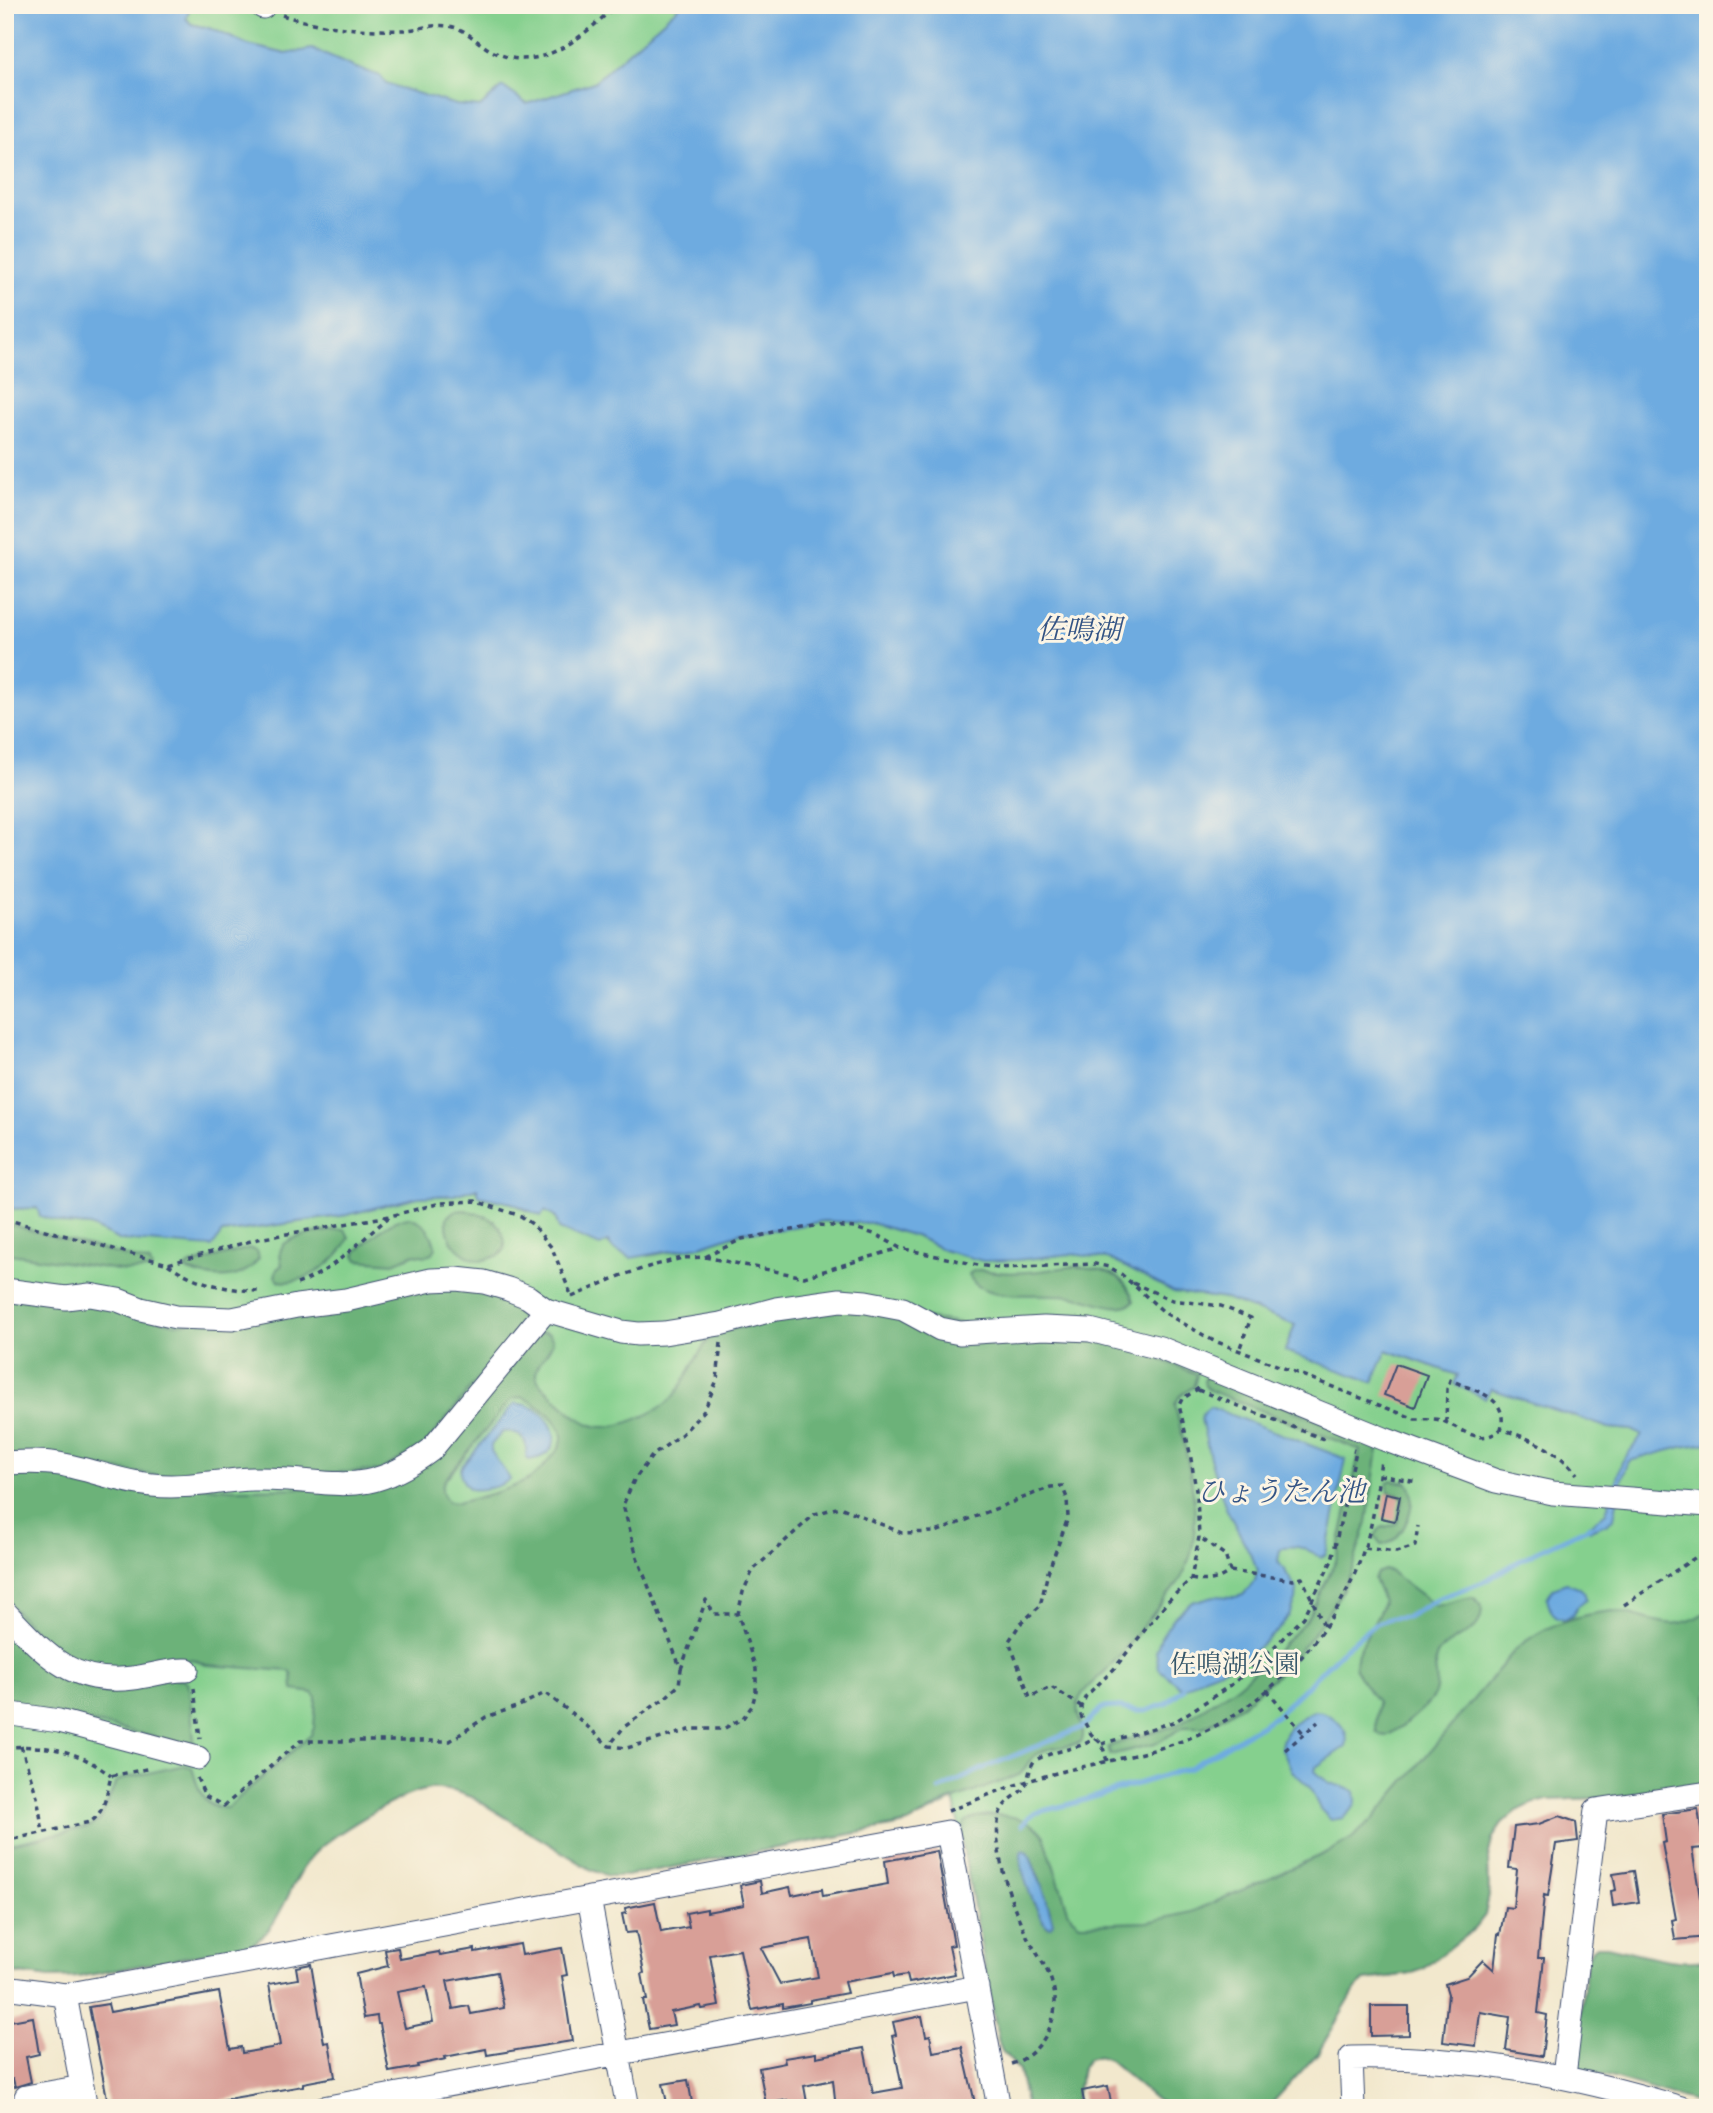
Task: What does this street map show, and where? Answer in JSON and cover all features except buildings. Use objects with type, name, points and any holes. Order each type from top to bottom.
[{"type":"street","points":[[5,1290],[66,1298],[90,1295],[177,1317],[232,1319],[297,1306],[346,1300],[430,1280],[456,1279],[484,1282],[508,1289],[621,1332],[638,1334],[664,1333],[720,1324],[776,1309],[840,1300],[903,1309],[940,1329],[960,1333],[1044,1328],[1090,1330],[1160,1348],[1384,1439],[1496,1481],[1553,1493],[1708,1506]]},
{"type":"street","points":[[5,1463],[58,1464],[150,1485],[175,1487],[252,1479],[353,1485],[382,1479],[408,1467],[432,1450],[561,1307]]},
{"type":"street","points":[[5,1612],[58,1664],[82,1675],[108,1680],[187,1670]]},
{"type":"street","points":[[5,1713],[59,1721],[198,1758]]},
{"type":"street","points":[[1564,2076],[1596,1810],[1708,1793]]},
{"type":"street","points":[[5,1987],[65,1995],[948,1832],[999,2108]]},
{"type":"street","points":[[589,1898],[628,2108]]},
{"type":"street","points":[[323,2108],[977,1987]]},
{"type":"street","points":[[26,2097],[84,2097],[65,1995]]},
{"type":"street","points":[[1353,2108],[1351,2058],[1460,2061],[1564,2076],[1681,2108]]},
{"type":"path","points":[[218,5],[232,12]]},
{"type":"path","points":[[264,6],[312,24],[370,31],[445,26],[461,29],[492,51],[511,58],[548,56],[571,43],[616,5]]},
{"type":"path","points":[[168,1264],[258,1239],[459,1201],[475,1201],[521,1216],[542,1234],[552,1248],[561,1307],[648,1267],[682,1258],[705,1257],[804,1277],[900,1248]]},
{"type":"path","points":[[286,1287],[315,1277],[390,1216]]},
{"type":"path","points":[[5,1219],[168,1264],[182,1274],[226,1288],[265,1291]]},
{"type":"path","points":[[705,1257],[742,1239],[820,1226],[855,1228],[877,1235],[900,1248],[998,1268],[1068,1263],[1109,1267],[1177,1322],[1239,1350],[1415,1419],[1440,1420],[1446,1423],[1472,1436],[1482,1438],[1501,1429],[1503,1415],[1497,1402],[1450,1380],[1447,1388],[1446,1423]]},
{"type":"path","points":[[1129,1282],[1161,1296],[1220,1306],[1251,1318],[1239,1350]]},
{"type":"path","points":[[681,1669],[637,1557],[623,1505],[634,1480],[652,1456],[682,1434],[704,1411],[717,1380],[721,1355],[720,1324]]},
{"type":"path","points":[[1107,1761],[1102,1744],[1085,1725],[1081,1706],[1086,1696],[1114,1669],[1167,1602],[1191,1579],[1199,1537],[1195,1478],[1179,1405],[1182,1399],[1198,1390],[1204,1365]]},
{"type":"path","points":[[1198,1390],[1332,1442]]},
{"type":"path","points":[[1501,1429],[1520,1435],[1555,1454],[1579,1476]]},
{"type":"path","points":[[948,1811],[1027,1781],[1172,1744],[1220,1723],[1268,1692],[1324,1626],[1345,1595],[1365,1548],[1384,1439]]},
{"type":"path","points":[[1102,1744],[1176,1721],[1234,1683],[1304,1617],[1332,1560],[1356,1451],[1344,1447]]},
{"type":"path","points":[[1379,1475],[1417,1482]]},
{"type":"path","points":[[187,1670],[192,1671],[202,1758],[195,1758],[198,1784],[205,1796],[224,1806],[300,1741],[450,1741],[486,1717],[519,1706],[545,1693],[609,1746],[627,1748],[693,1729],[723,1729],[743,1718],[752,1706],[756,1691],[757,1670],[738,1614],[752,1570],[815,1514],[840,1507],[902,1533],[936,1532],[1051,1487],[1062,1486],[1067,1498],[1068,1518],[1048,1572],[1040,1606],[1020,1624],[1009,1641],[1030,1697],[1051,1687],[1081,1706]]},
{"type":"path","points":[[1365,1548],[1396,1552],[1415,1546],[1418,1526]]},
{"type":"path","points":[[1199,1537],[1225,1555],[1230,1571]]},
{"type":"path","points":[[1624,1605],[1708,1549]]},
{"type":"path","points":[[1191,1579],[1214,1580],[1230,1571],[1293,1580],[1302,1578],[1324,1626]]},
{"type":"path","points":[[609,1746],[624,1727],[679,1685],[681,1669],[706,1600],[715,1614],[738,1614]]},
{"type":"path","points":[[1268,1692],[1304,1734]]},
{"type":"path","points":[[1285,1750],[1318,1722]]},
{"type":"path","points":[[1023,2060],[1044,2040],[1056,2013],[1053,1984],[1027,1936],[1007,1889],[998,1839],[1000,1811],[1023,1789],[1034,1761],[1057,1751],[1078,1748],[1096,1738]]},
{"type":"path","points":[[5,1746],[42,1746],[67,1752],[91,1760],[111,1776]]},
{"type":"path","points":[[21,1746],[37,1797],[43,1833]]},
{"type":"path","points":[[111,1776],[159,1766]]},
{"type":"path","points":[[5,1841],[90,1822],[97,1818],[111,1776]]},
{"type":"green space","points":[[191,5],[681,5],[594,82],[527,104],[503,87],[480,107],[456,105],[386,84],[380,76],[312,49],[287,54],[248,45],[212,29],[191,24],[186,18]]},
{"type":"green space","name":"佐鳴湖公園","points":[[477,1188],[480,1196],[512,1203],[527,1211],[545,1211],[554,1216],[560,1229],[649,1256],[700,1246],[742,1232],[782,1229],[823,1221],[871,1223],[918,1237],[943,1250],[963,1255],[1038,1258],[1071,1253],[1110,1259],[1174,1292],[1226,1299],[1295,1325],[1285,1350],[1372,1382],[1386,1350],[1609,1428],[1632,1430],[1682,1447],[1708,1443],[1708,1784],[1595,1798],[1547,1800],[1517,1811],[1502,1824],[1492,1839],[1488,1858],[1489,1895],[1485,1915],[1474,1929],[1424,1968],[1411,1974],[1364,1980],[1355,1990],[1318,2053],[1265,2108],[1170,2108],[1155,2099],[1109,2060],[1098,2056],[1088,2059],[1082,2068],[1074,2108],[1027,2108],[1019,2070],[1002,2051],[999,2043],[954,1800],[897,1826],[625,1876],[608,1876],[592,1870],[472,1797],[430,1789],[384,1806],[348,1827],[319,1849],[303,1868],[269,1929],[250,1945],[78,1977],[51,1978],[5,1972],[5,1209],[37,1208],[65,1224],[90,1226],[119,1240],[222,1233],[347,1215],[418,1197],[454,1195]]},
{"type":"green space","points":[[465,1210],[488,1218],[499,1226],[505,1249],[500,1255],[481,1261],[466,1255],[455,1245],[448,1233],[447,1217],[454,1211]]},
{"type":"green space","points":[[409,1217],[420,1222],[430,1232],[436,1248],[432,1254],[415,1254],[394,1263],[358,1260],[355,1255],[358,1250],[375,1234],[395,1221]]},
{"type":"green space","points":[[5,1223],[150,1263],[152,1268],[125,1271],[11,1254],[5,1251]]},
{"type":"green space","points":[[345,1230],[349,1237],[345,1246],[320,1270],[289,1281],[279,1281],[275,1276],[282,1265],[280,1253],[284,1244],[306,1235]]},
{"type":"green space","points":[[249,1248],[257,1251],[259,1258],[244,1272],[236,1275],[207,1276],[186,1269],[190,1265]]},
{"type":"green space","points":[[1068,1267],[1099,1269],[1117,1276],[1124,1282],[1134,1301],[1129,1305],[1115,1306],[1066,1295],[1006,1294],[976,1285],[969,1274],[978,1270],[1005,1273]]},
{"type":"green space","points":[[431,1287],[483,1289],[527,1307],[529,1315],[426,1444],[379,1471],[175,1478],[5,1455],[5,1297],[90,1302],[176,1324]]},
{"type":"green space","points":[[840,1307],[1122,1344],[1197,1374],[1194,1386],[1179,1397],[1175,1405],[1190,1472],[1195,1520],[1188,1564],[1178,1583],[1129,1644],[1081,1696],[1077,1710],[1083,1733],[1081,1742],[1038,1753],[1019,1775],[944,1803],[908,1823],[625,1876],[608,1876],[592,1870],[472,1797],[430,1789],[384,1806],[348,1827],[319,1849],[303,1868],[269,1929],[250,1945],[78,1977],[51,1978],[5,1972],[5,1845],[92,1826],[100,1820],[116,1782],[185,1765],[192,1768],[206,1801],[211,1805],[227,1808],[311,1735],[316,1697],[313,1693],[293,1690],[292,1674],[289,1671],[206,1665],[193,1659],[133,1670],[85,1667],[44,1641],[5,1600],[5,1471],[232,1489],[384,1487],[543,1332],[550,1334],[553,1341],[537,1368],[537,1379],[578,1418],[601,1427],[624,1424],[669,1401],[680,1388],[712,1335]],"holes":[[[522,1397],[541,1408],[558,1425],[562,1438],[557,1450],[538,1473],[524,1482],[457,1503],[449,1502],[442,1492],[444,1481],[507,1404]]]},
{"type":"green space","points":[[1208,1376],[1377,1444],[1367,1522],[1351,1572],[1341,1593],[1317,1629],[1285,1668],[1243,1704],[1218,1720],[1203,1727],[1184,1727],[1155,1744],[1110,1755],[1108,1747],[1177,1725],[1237,1686],[1275,1653],[1307,1619],[1336,1561],[1360,1450],[1209,1390],[1204,1380]]},
{"type":"green space","points":[[1391,1480],[1408,1483],[1412,1499],[1411,1510],[1396,1538],[1381,1545],[1375,1537],[1377,1532],[1397,1523],[1403,1499],[1398,1494],[1389,1492],[1387,1483]]},
{"type":"green space","points":[[1384,1570],[1391,1572],[1436,1606],[1474,1597],[1482,1606],[1481,1616],[1474,1629],[1447,1645],[1437,1656],[1437,1682],[1432,1698],[1413,1717],[1386,1736],[1376,1731],[1377,1702],[1360,1679],[1355,1667],[1358,1653],[1381,1608],[1383,1601],[1374,1579],[1377,1573]]},
{"type":"green space","points":[[1613,1611],[1660,1622],[1683,1623],[1708,1611],[1708,1784],[1620,1797],[1547,1800],[1517,1811],[1502,1824],[1492,1839],[1488,1858],[1489,1895],[1485,1915],[1474,1929],[1424,1968],[1411,1974],[1364,1980],[1355,1990],[1318,2053],[1265,2108],[1170,2108],[1155,2099],[1109,2060],[1098,2056],[1088,2059],[1082,2068],[1074,2108],[1027,2108],[1019,2070],[1002,2051],[999,2043],[961,1836],[965,1822],[984,1816],[1007,1816],[1018,1818],[1037,1829],[1044,1836],[1068,1910],[1072,1918],[1080,1924],[1148,1922],[1192,1912],[1330,1851],[1352,1838],[1372,1820],[1515,1650],[1548,1628],[1573,1618]],"holes":[[[1026,1850],[1039,1877],[1050,1911],[1047,1926],[1033,1902]]]},
{"type":"green space","points":[[5,1624],[54,1671],[182,1679],[187,1682],[194,1741],[186,1744],[5,1703]]},
{"type":"green space","points":[[1597,1946],[1670,1960],[1708,1959],[1708,2106],[1579,2068],[1576,2062],[1587,1959]]},
{"type":"water","name":"佐鳴湖","points":[[5,5],[191,5],[186,18],[191,24],[212,29],[248,45],[286,54],[312,49],[381,76],[386,84],[456,105],[480,107],[503,87],[527,104],[594,82],[681,5],[1708,5],[1708,1443],[1629,1461],[1621,1481],[1614,1518],[1590,1530],[1587,1527],[1606,1512],[1622,1462],[1642,1435],[1632,1430],[1609,1428],[1491,1389],[1485,1398],[1454,1384],[1458,1375],[1387,1350],[1373,1382],[1285,1351],[1295,1325],[1226,1299],[1174,1292],[1110,1259],[1071,1254],[983,1261],[943,1250],[918,1237],[871,1223],[823,1221],[782,1229],[742,1232],[700,1246],[631,1258],[613,1249],[608,1242],[600,1246],[559,1229],[556,1218],[545,1211],[541,1216],[512,1203],[479,1196],[477,1188],[454,1195],[418,1197],[347,1215],[222,1233],[212,1247],[119,1240],[90,1226],[65,1224],[40,1216],[37,1208],[5,1209]]},
{"type":"water","points":[[514,1404],[537,1410],[546,1419],[552,1428],[552,1448],[544,1455],[529,1460],[526,1457],[523,1438],[502,1432],[491,1445],[491,1451],[510,1479],[491,1488],[470,1489],[462,1478],[462,1466]]},
{"type":"water","name":"ひょうたん池","points":[[1210,1407],[1346,1459],[1326,1554],[1321,1557],[1295,1547],[1280,1550],[1278,1561],[1297,1589],[1296,1600],[1289,1616],[1277,1631],[1241,1662],[1207,1675],[1183,1689],[1159,1669],[1156,1652],[1161,1637],[1175,1616],[1192,1602],[1214,1596],[1243,1595],[1255,1581],[1257,1571],[1226,1508],[1210,1458],[1201,1419],[1202,1414]]},
{"type":"water","points":[[1566,1583],[1582,1590],[1586,1599],[1573,1615],[1565,1619],[1552,1612],[1547,1598],[1553,1588]]},
{"type":"water","points":[[1314,1711],[1326,1714],[1338,1722],[1347,1740],[1346,1746],[1316,1767],[1315,1771],[1330,1783],[1355,1791],[1354,1807],[1343,1818],[1331,1820],[1320,1809],[1309,1786],[1292,1771],[1281,1747],[1292,1725]]},
{"type":"water","points":[[1023,1850],[1028,1852],[1045,1894],[1053,1923],[1050,1927],[1045,1924],[1028,1889],[1021,1861]]},
{"type":"waterway","points":[[1022,1825],[1038,1812],[1189,1768],[1276,1716],[1342,1651],[1376,1623],[1407,1617],[1439,1598],[1483,1582],[1535,1552],[1591,1526]]},
{"type":"waterway","points":[[939,1790],[1083,1727],[1102,1708],[1146,1711],[1165,1704],[1183,1689]]}]
